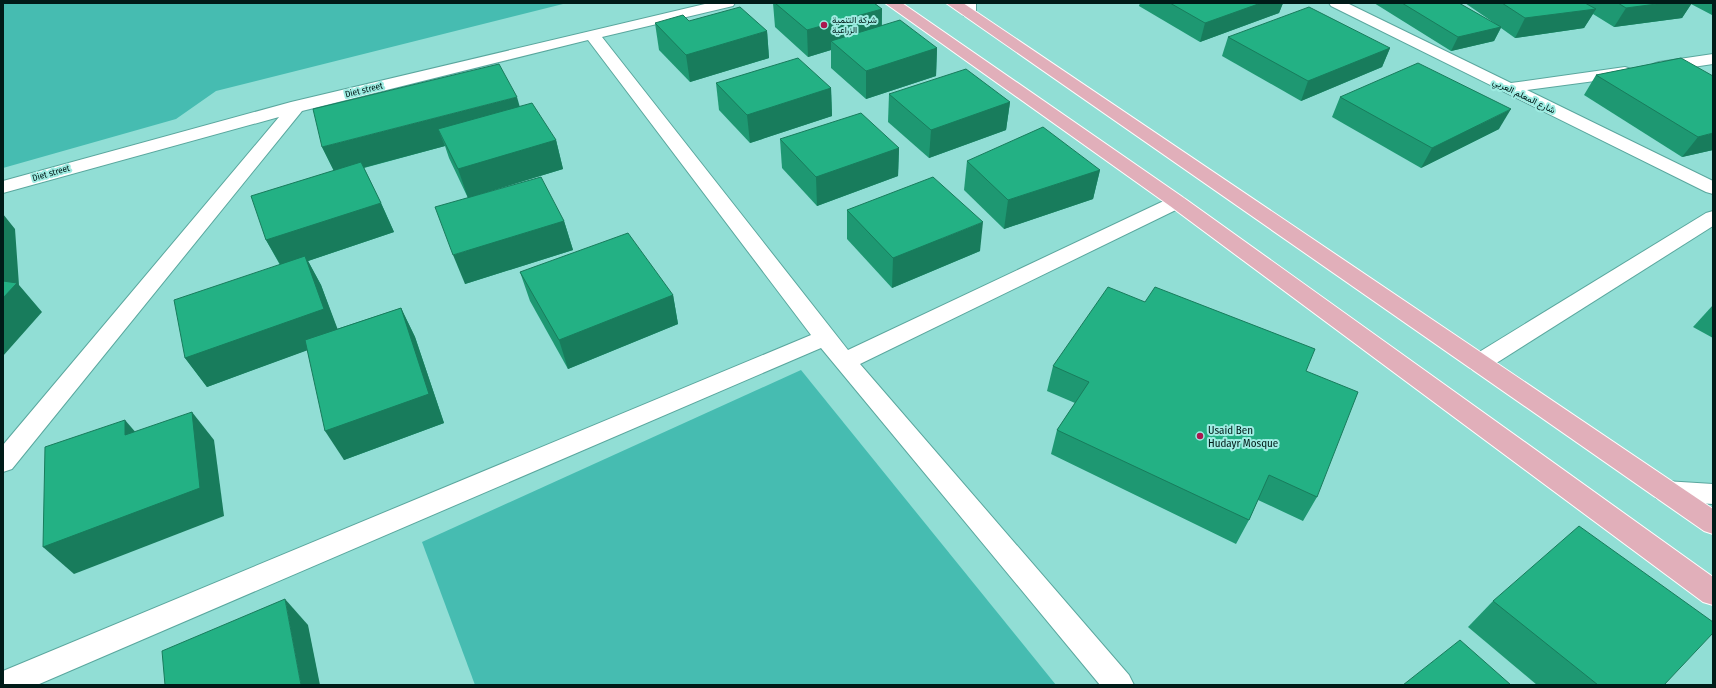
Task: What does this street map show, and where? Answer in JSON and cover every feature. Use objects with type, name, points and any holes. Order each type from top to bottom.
[{"type":"main road","points":[[892,3],[1177,202],[1713,593]]},
{"type":"main road","points":[[964,6],[1479,364],[1713,524]]},
{"type":"street","name":"Diet street","points":[[3,188],[123,152],[297,106],[728,3]]},
{"type":"street","name":"شارع المعلم العربي","points":[[1336,3],[1713,188]]},
{"type":"street","points":[[592,35],[825,338],[1119,685]]},
{"type":"street","points":[[1508,88],[1713,59]]},
{"type":"street","points":[[3,462],[297,106]]},
{"type":"street","points":[[845,361],[1177,202]]},
{"type":"street","points":[[1479,364],[1713,217]]},
{"type":"street","points":[[3,685],[825,338]]},
{"type":"street","points":[[1665,491],[1713,494]]},
{"type":"shaded area","points":[[3,3],[567,3],[216,91],[176,119],[3,168]]},
{"type":"shaded area","points":[[801,370],[1056,685],[475,685],[422,542]]},
{"type":"building","points":[[775,3],[874,3],[882,9],[807,30]]},
{"type":"building","points":[[1170,3],[1261,3],[1205,23]]},
{"type":"building","points":[[1402,3],[1459,3],[1501,27],[1458,37]]},
{"type":"building","points":[[1502,3],[1585,3],[1596,9],[1525,18]]},
{"type":"building","points":[[1618,3],[1664,3],[1626,8]]},
{"type":"building","points":[[740,7],[767,31],[686,55],[655,23],[683,15],[689,21]]},
{"type":"building","points":[[1309,7],[1390,48],[1308,81],[1228,37]]},
{"type":"building","points":[[900,20],[937,48],[866,71],[831,41]]},
{"type":"building","points":[[798,58],[831,88],[747,115],[716,83]]},
{"type":"building","points":[[1681,58],[1713,76],[1713,133],[1698,137],[1596,75]]},
{"type":"building","points":[[1418,63],[1511,109],[1432,148],[1340,97]]},
{"type":"building","points":[[499,64],[517,97],[322,147],[313,109]]},
{"type":"building","points":[[966,69],[1010,102],[931,130],[889,94]]},
{"type":"building","points":[[532,103],[556,140],[458,169],[438,129]]},
{"type":"building","points":[[861,113],[899,148],[816,177],[780,139]]},
{"type":"building","points":[[1043,127],[1100,170],[1008,200],[967,161]]},
{"type":"building","points":[[361,162],[381,203],[266,240],[251,196]]},
{"type":"building","points":[[541,177],[564,221],[453,255],[435,207]]},
{"type":"building","points":[[933,177],[983,222],[893,258],[847,210]]},
{"type":"building","points":[[628,233],[673,295],[559,340],[520,272]]},
{"type":"building","points":[[305,256],[324,309],[185,358],[174,300]]},
{"type":"building","points":[[3,281],[17,283],[3,298]]},
{"type":"building","name":"Usaid Ben Hudayr Mosque","points":[[1108,287],[1145,302],[1155,287],[1315,349],[1306,371],[1358,392],[1317,497],[1269,475],[1249,520],[1057,430],[1089,382],[1053,366]]},
{"type":"building","points":[[401,308],[429,394],[325,431],[305,340]]},
{"type":"building","points":[[192,412],[200,488],[43,547],[45,447],[125,420],[125,435]]},
{"type":"building","points":[[1579,526],[1713,622],[1713,633],[1664,685],[1598,685],[1493,601]]},
{"type":"building","points":[[285,599],[301,685],[165,685],[162,651]]},
{"type":"building","points":[[1460,640],[1511,685],[1403,685]]},
{"type":"place","name":"شركة التنمية الزراعية","points":[[824,25]]},
{"type":"place","name":"Usaid Ben Hudayr Mosque","points":[[1200,436]]}]
